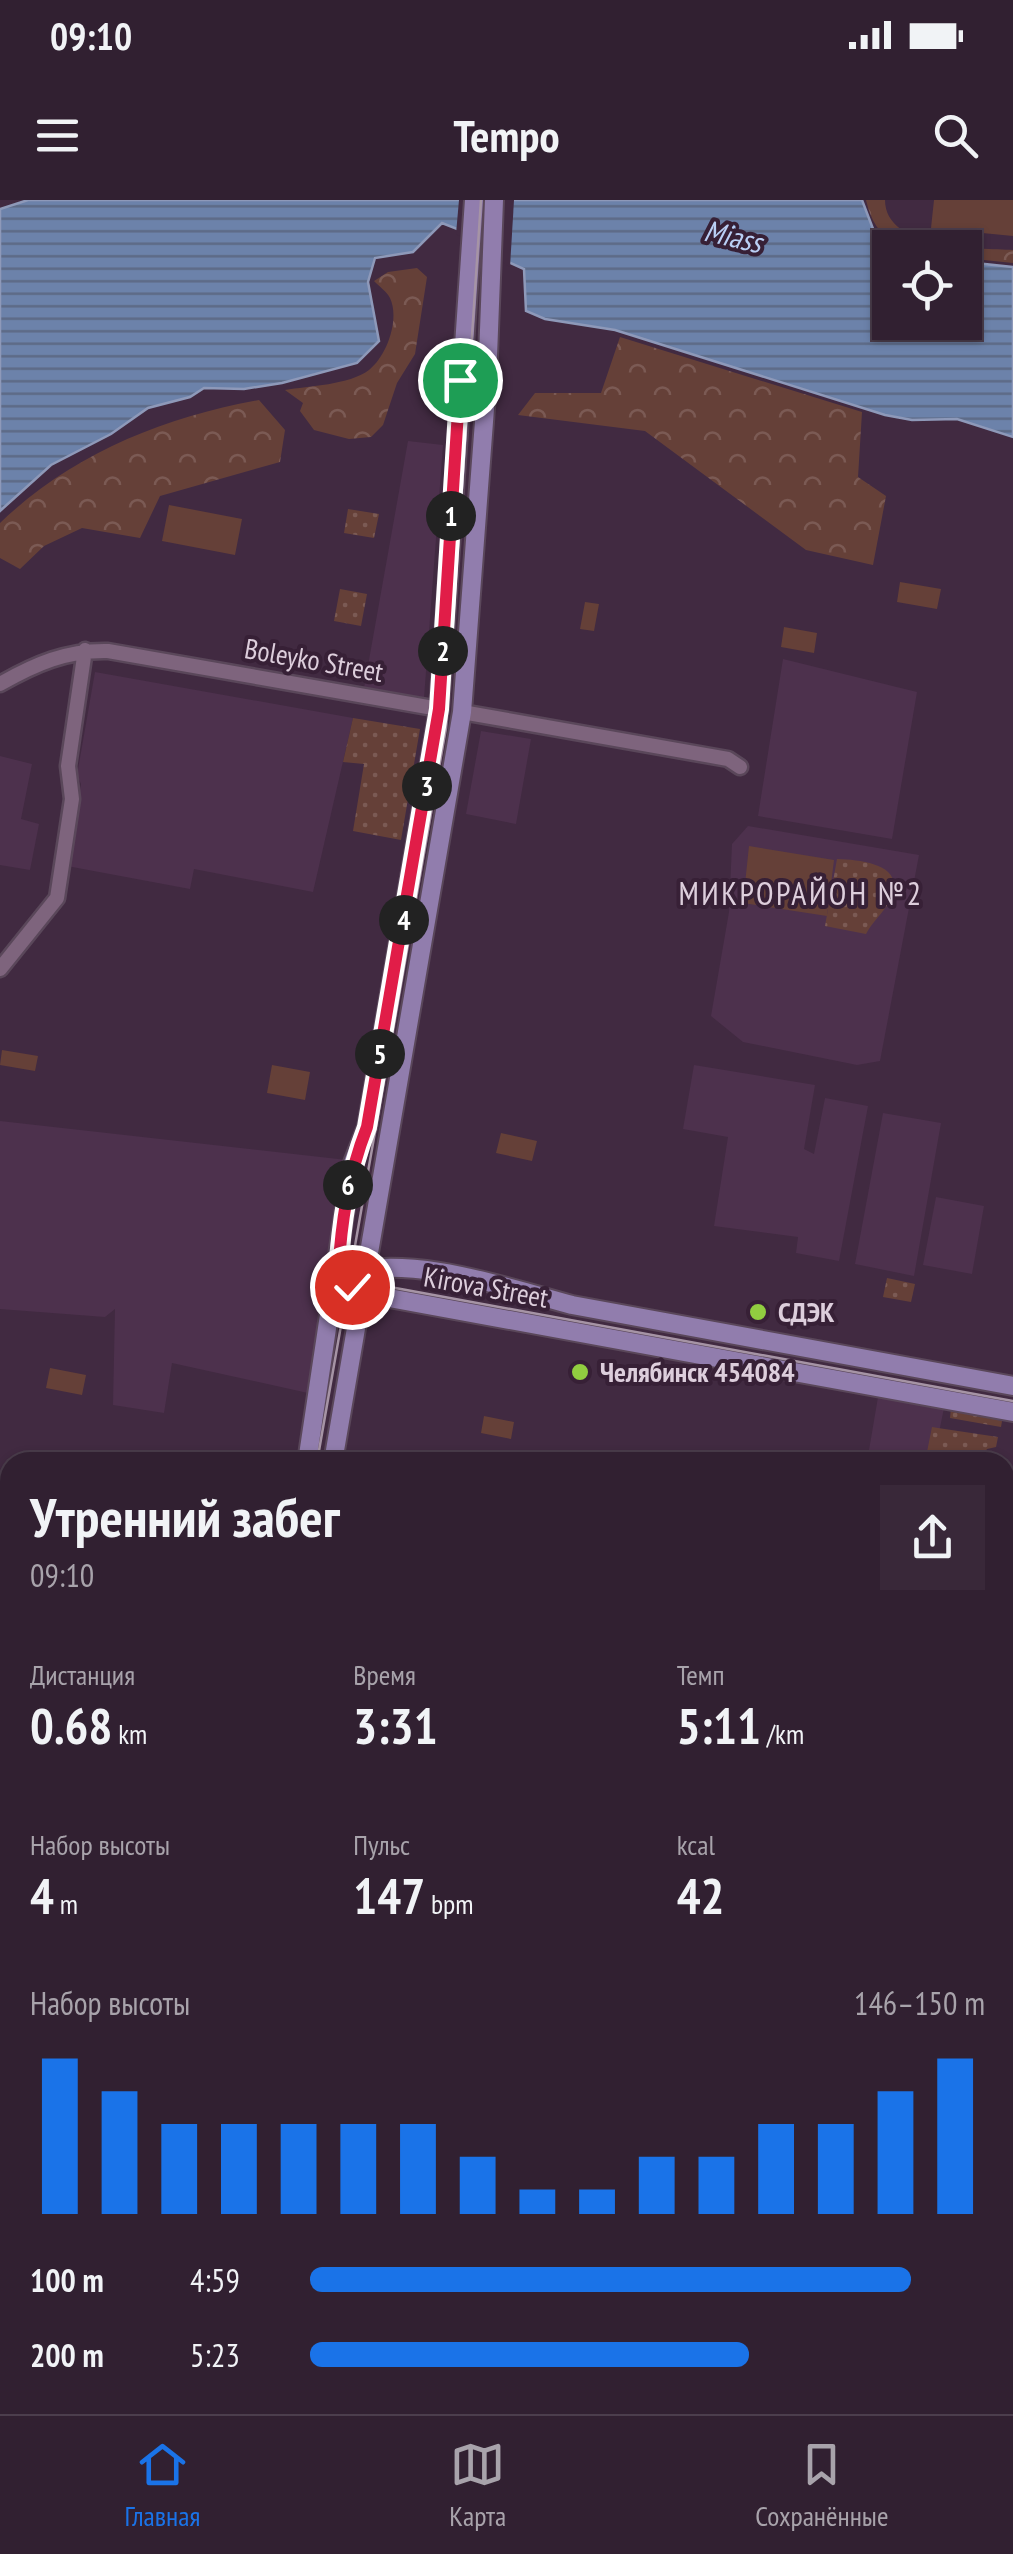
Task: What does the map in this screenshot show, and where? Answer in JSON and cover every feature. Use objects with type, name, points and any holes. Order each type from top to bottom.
[{"type":"main road","points":[[310,1452],[351,1168],[367,1127],[439,709],[474,200]]},
{"type":"main road","points":[[335,1452],[462,712],[487,382],[494,200]]},
{"type":"main road","name":"Boleyko Street","points":[[439,709],[462,712]]},
{"type":"main road","name":"Kirova Street","points":[[338,1276],[392,1265],[515,1289],[572,1306],[1013,1386]]},
{"type":"main road","name":"Kirova Street","points":[[338,1276],[362,1293],[1013,1412]]},
{"type":"street","name":"Boleyko Street","points":[[0,684],[29,668],[85,650],[128,654],[439,709]]},
{"type":"street","points":[[0,968],[58,898],[72,800],[68,766],[85,650]]},
{"type":"street","name":"Boleyko Street","points":[[462,712],[728,759],[740,767]]},
{"type":"shaded area","points":[[408,441],[443,445],[424,698],[364,688]]},
{"type":"shaded area","points":[[783,659],[917,692],[892,839],[758,816]]},
{"type":"shaded area","points":[[95,672],[353,718],[313,892],[194,869],[190,889],[67,866],[81,784],[77,775]]},
{"type":"shaded area","points":[[481,731],[531,739],[516,824],[466,814]]},
{"type":"shaded area","points":[[0,756],[32,764],[21,819],[39,824],[30,870],[0,865]]},
{"type":"shaded area","points":[[748,826],[919,855],[880,1061],[857,1065],[743,1042],[711,1016],[729,912],[732,844]]},
{"type":"shaded area","points":[[694,1065],[815,1085],[804,1149],[814,1154],[825,1098],[868,1106],[839,1261],[796,1253],[798,1237],[714,1226],[728,1137],[683,1129]]},
{"type":"shaded area","points":[[883,1113],[941,1123],[914,1276],[855,1264]]},
{"type":"shaded area","points":[[0,1121],[347,1160],[308,1393],[172,1363],[164,1413],[113,1405],[115,1309],[105,1317],[0,1309]]},
{"type":"shaded area","points":[[936,1197],[984,1206],[972,1274],[923,1265]]},
{"type":"shaded area","points":[[878,1397],[944,1408],[935,1452],[869,1452]]},
{"type":"green space","points":[[866,200],[885,200],[889,216],[902,230],[879,230]]},
{"type":"green space","points":[[934,200],[1013,200],[1013,236],[931,228]]},
{"type":"green space","points":[[982,248],[1013,250],[1013,263],[982,260]]},
{"type":"green space","points":[[417,268],[427,277],[415,354],[397,383],[383,425],[371,437],[349,439],[314,430],[300,411],[303,403],[285,390],[340,382],[369,370],[386,347],[393,316],[390,298],[374,281],[388,272]]},
{"type":"green space","points":[[620,337],[862,412],[858,477],[886,496],[873,565],[806,550],[645,431],[518,415],[535,393],[601,393]]},
{"type":"green space","points":[[259,400],[285,430],[280,462],[160,496],[140,538],[82,528],[44,546],[20,569],[0,558],[0,523],[57,477],[120,442],[153,429]]},
{"type":"green space","points":[[169,505],[242,519],[235,555],[162,541]]},
{"type":"green space","points":[[348,509],[379,514],[374,538],[344,533]]},
{"type":"green space","points":[[900,582],[941,589],[937,609],[897,602]]},
{"type":"green space","points":[[340,589],[367,594],[361,626],[334,621]]},
{"type":"green space","points":[[585,602],[599,604],[594,631],[580,629]]},
{"type":"green space","points":[[784,627],[817,633],[814,653],[781,647]]},
{"type":"green space","points":[[353,718],[420,729],[401,840],[353,831],[364,764],[343,762]]},
{"type":"green space","points":[[749,846],[834,860],[827,916],[743,903]]},
{"type":"green space","points":[[837,859],[882,868],[894,882],[886,907],[866,934],[825,926]]},
{"type":"green space","points":[[2,1050],[38,1056],[35,1071],[0,1065]]},
{"type":"green space","points":[[272,1065],[310,1072],[305,1100],[267,1093]]},
{"type":"green space","points":[[501,1133],[537,1141],[532,1161],[496,1153]]},
{"type":"green space","points":[[887,1278],[915,1284],[911,1302],[883,1297]]},
{"type":"green space","points":[[50,1368],[86,1375],[82,1395],[46,1388]]},
{"type":"green space","points":[[951,1408],[1002,1421],[1001,1427],[950,1418]]},
{"type":"green space","points":[[484,1416],[514,1422],[511,1439],[481,1433]]},
{"type":"green space","points":[[932,1427],[998,1437],[996,1447],[985,1452],[927,1452]]},
{"type":"water","name":"Miass","points":[[28,200],[862,200],[873,230],[872,340],[982,340],[982,264],[1013,267],[1013,437],[957,419],[912,420],[885,415],[615,330],[545,319],[526,311],[524,269],[504,260],[465,232],[442,223],[413,252],[375,258],[368,282],[379,341],[357,363],[282,383],[244,389],[204,388],[190,397],[148,408],[111,434],[51,465],[0,511],[0,209]]},
{"type":"pier","points":[[459,200],[514,200],[510,267],[456,234]]},
{"type":"tram line","points":[[319,1452],[446,728],[481,200]]},
{"type":"tram line","points":[[355,1250],[366,1274],[390,1287],[1013,1401]]},
{"type":"place","name":"СДЭК","points":[[758,1312]]},
{"type":"place","name":"Челябинск 454084","points":[[580,1372]]},
{"type":"district","name":"МИКРОРАЙОН №2","points":[[801,894]]},
{"type":"route","points":[[352,1287],[338,1276],[340,1233],[351,1168],[367,1127],[439,709],[460,380]]}]
